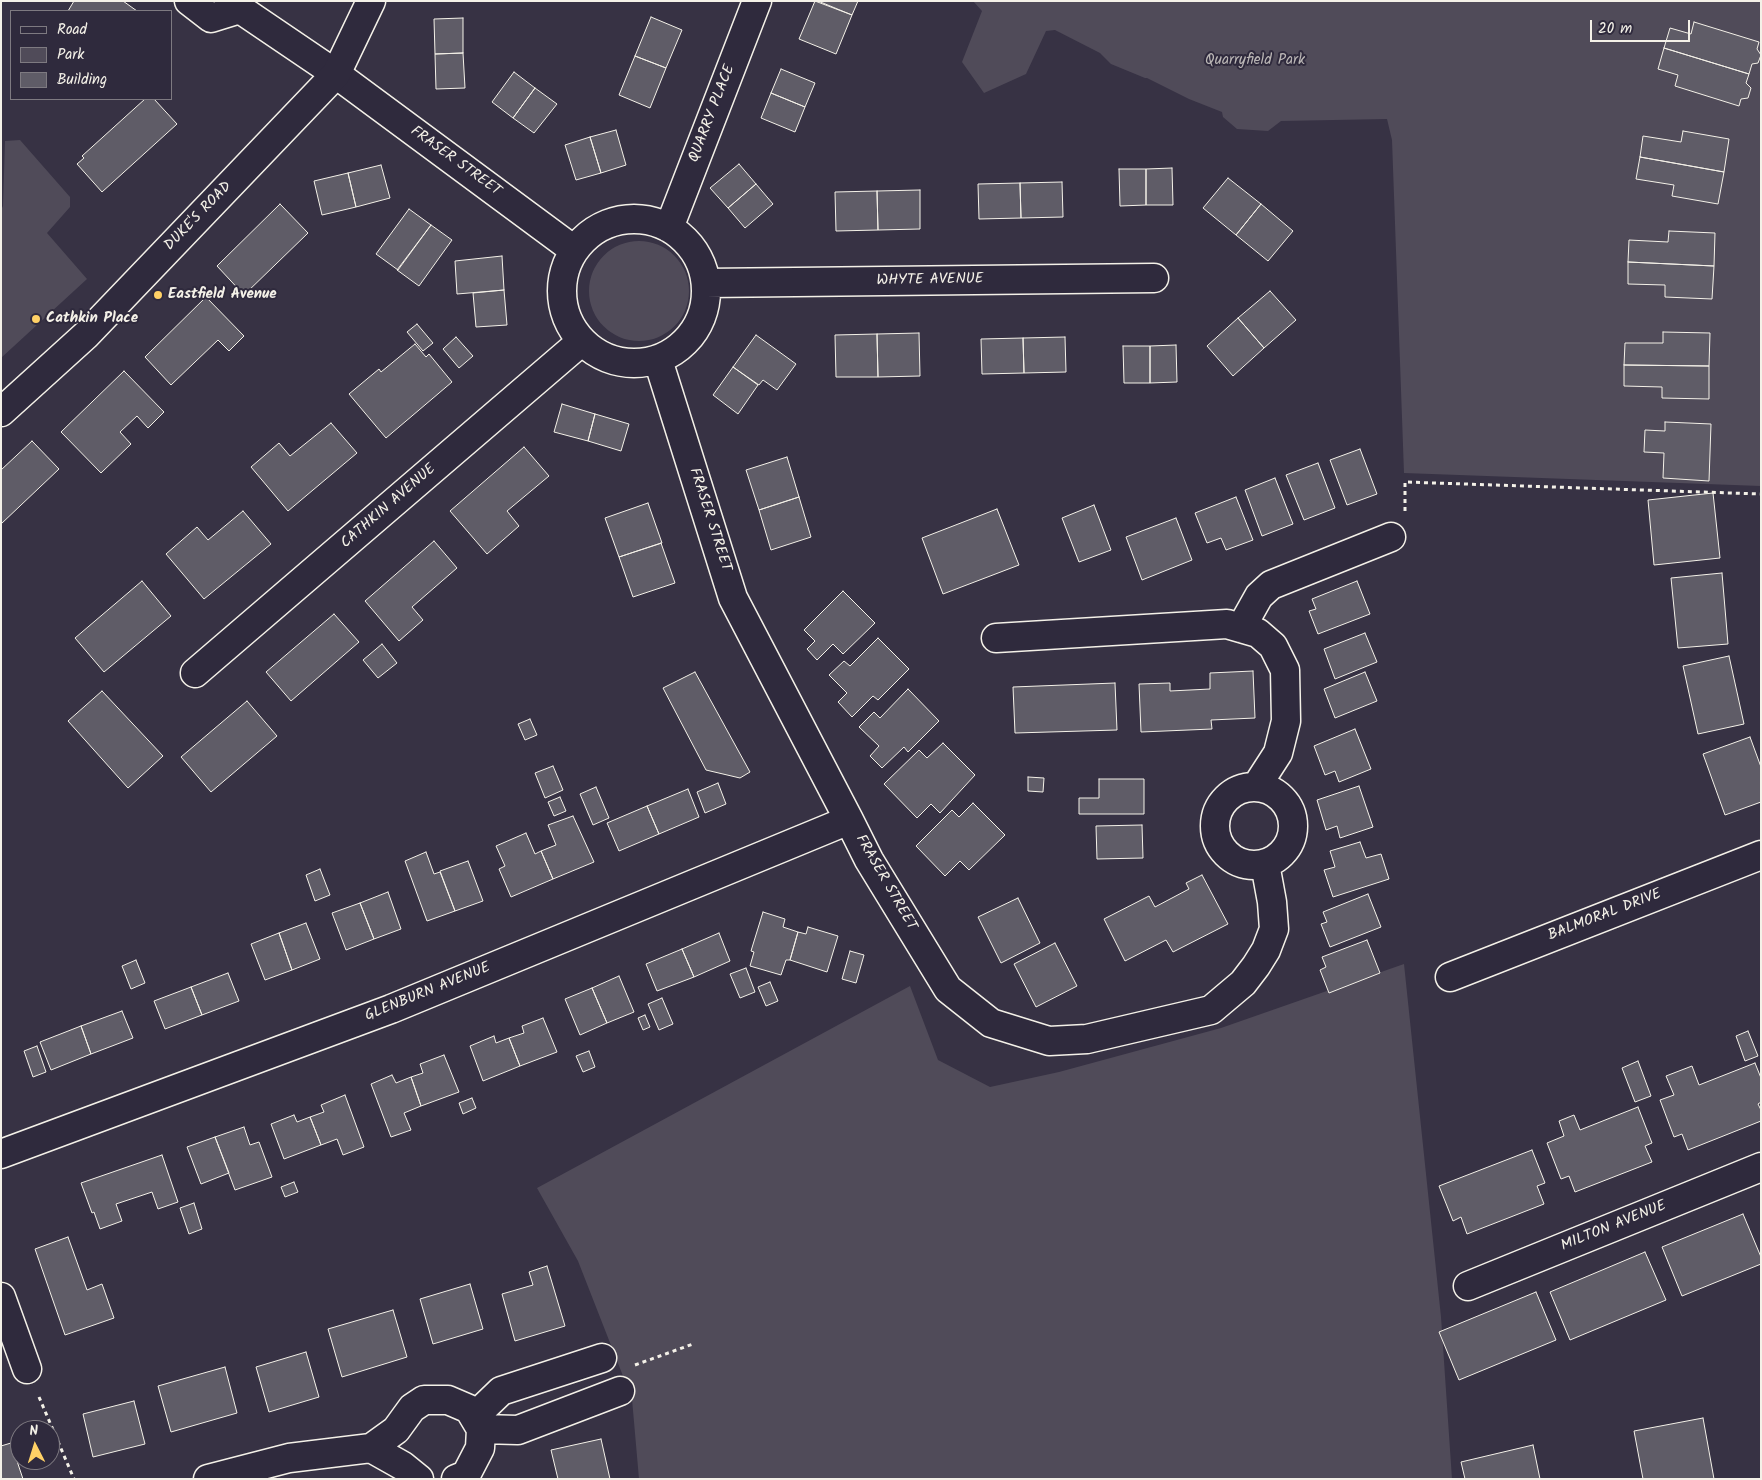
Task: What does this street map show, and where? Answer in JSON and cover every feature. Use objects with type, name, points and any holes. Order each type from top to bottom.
[{"type":"street","points":[[188,1],[211,18],[241,5],[336,74]]},
{"type":"street","name":"DUKE'S ROAD","points":[[1,412],[86,335],[336,74],[371,1]]},
{"type":"street","name":"QUARRY PLACE","points":[[670,228],[757,1]]},
{"type":"street","name":"FRASER STREET","points":[[336,74],[574,250]]},
{"type":"street","points":[[628,219],[649,220],[670,228],[687,241],[699,259],[706,283],[706,302],[700,320],[690,337],[676,351],[658,360],[638,364],[617,362],[598,354],[582,341],[568,321],[562,297],[564,272],[574,250],[589,234],[608,224],[628,219]]},
{"type":"street","name":"WHYTE AVENUE","points":[[706,283],[1154,278]]},
{"type":"street","name":"CATHKIN AVENUE","points":[[195,673],[582,341]]},
{"type":"street","name":"FRASER STREET","points":[[658,360],[734,598],[869,860],[948,989],[992,1023],[1049,1040],[1087,1039],[1211,1010],[1243,983],[1266,950],[1274,929],[1272,902],[1265,864]]},
{"type":"street","points":[[1241,628],[1259,596],[1271,585],[1391,537]]},
{"type":"street","points":[[996,638],[1227,624],[1258,633],[1274,646],[1285,670],[1286,721],[1278,753],[1256,787]]},
{"type":"street","points":[[1256,787],[1269,790],[1280,797],[1288,807],[1292,819],[1293,832],[1289,844],[1281,855],[1265,864],[1245,865],[1233,860],[1223,851],[1217,840],[1214,828],[1216,815],[1222,803],[1231,794],[1243,788],[1256,787]]},
{"type":"street","name":"GLENBURN AVENUE","points":[[1,1154],[391,1009],[850,820]]},
{"type":"street","name":"BALMORAL DRIVE","points":[[1450,977],[1761,855]]},
{"type":"street","name":"MILTON AVENUE","points":[[1468,1286],[1761,1168]]},
{"type":"street","points":[[1,1297],[27,1369]]},
{"type":"street","points":[[477,1423],[501,1391],[602,1358]]},
{"type":"street","points":[[477,1423],[518,1430],[620,1391]]},
{"type":"street","points":[[208,1479],[289,1458],[371,1448],[396,1430],[412,1408],[424,1400],[448,1400],[469,1408],[477,1423],[480,1448],[466,1475],[456,1479]]},
{"type":"street","points":[[371,1448],[403,1466],[419,1479]]},
{"type":"path","points":[[1405,512],[1405,482],[1761,494]]},
{"type":"path","points":[[27,1369],[74,1479]]},
{"type":"green space","name":"Quarryfield Park","points":[[973,1],[1761,1],[1761,486],[1404,473],[1392,140],[1387,119],[1281,121],[1268,131],[1237,129],[1223,117],[1222,112],[1111,64],[1100,53],[1055,30],[1046,31],[1026,74],[984,93],[962,62],[982,11]],"holes":[[[1666,422],[1711,424],[1708,480],[1663,478],[1664,453],[1644,452],[1645,430],[1665,431]]]},
{"type":"green space","points":[[20,140],[70,197],[70,207],[47,233],[87,279],[1,358],[1,210],[3,206],[5,141]]},
{"type":"green space","points":[[639,241],[649,242],[667,249],[681,263],[688,281],[688,301],[681,319],[667,333],[649,340],[639,341],[629,340],[611,333],[597,319],[590,301],[589,291],[590,281],[597,263],[611,249],[629,242]]},
{"type":"green space","points":[[1404,964],[1441,1317],[1452,1479],[639,1479],[632,1399],[578,1261],[537,1188],[910,986],[938,1060],[990,1087],[1059,1072],[1221,1028]]},
{"type":"building","points":[[74,1],[123,1],[136,10],[69,10]]},
{"type":"building","points":[[815,1],[852,15],[836,54],[799,39]]},
{"type":"building","points":[[818,1],[858,1],[852,15]]},
{"type":"building","points":[[651,17],[682,30],[666,68],[635,56]]},
{"type":"building","points":[[463,18],[463,53],[435,54],[434,19]]},
{"type":"building","points":[[1694,22],[1759,42],[1757,49],[1761,55],[1758,63],[1752,64],[1749,74],[1664,48],[1670,28],[1691,34]]},
{"type":"building","points":[[1664,48],[1749,74],[1746,83],[1751,88],[1748,98],[1741,99],[1739,106],[1675,86],[1678,75],[1658,69]]},
{"type":"building","points":[[463,53],[465,88],[436,89],[435,54]]},
{"type":"building","points":[[635,56],[666,68],[650,108],[619,95]]},
{"type":"building","points":[[781,69],[815,83],[805,107],[771,93]]},
{"type":"building","points":[[514,72],[535,88],[513,118],[492,102]]},
{"type":"building","points":[[535,88],[557,104],[534,133],[513,118]]},
{"type":"building","points":[[771,93],[805,107],[795,132],[761,118]]},
{"type":"building","points":[[144,100],[155,100],[177,124],[102,192],[77,164],[84,158],[82,156]]},
{"type":"building","points":[[616,130],[626,165],[601,173],[590,137]]},
{"type":"building","points":[[1683,131],[1729,139],[1724,172],[1640,157],[1643,136],[1681,142]]},
{"type":"building","points":[[590,137],[601,173],[576,180],[565,145]]},
{"type":"building","points":[[1640,157],[1724,172],[1718,204],[1672,196],[1674,185],[1636,179]]},
{"type":"building","points":[[739,164],[756,184],[728,208],[710,188]]},
{"type":"building","points":[[381,165],[390,198],[356,207],[348,173]]},
{"type":"building","points":[[1172,168],[1173,205],[1146,205],[1146,169]]},
{"type":"building","points":[[1119,169],[1146,169],[1146,205],[1120,206]]},
{"type":"building","points":[[348,173],[356,207],[322,215],[314,181]]},
{"type":"building","points":[[1228,178],[1261,204],[1236,235],[1203,208]]},
{"type":"building","points":[[1062,182],[1063,217],[1021,218],[1020,183]]},
{"type":"building","points":[[1020,183],[1021,218],[979,219],[978,184]]},
{"type":"building","points":[[756,184],[773,204],[745,228],[728,208]]},
{"type":"building","points":[[920,190],[920,229],[878,230],[877,191]]},
{"type":"building","points":[[877,191],[878,230],[836,231],[835,192]]},
{"type":"building","points":[[280,204],[308,233],[244,295],[217,266]]},
{"type":"building","points":[[1261,204],[1293,231],[1268,261],[1236,235]]},
{"type":"building","points":[[409,209],[431,225],[398,270],[376,254]]},
{"type":"building","points":[[431,225],[452,240],[419,286],[397,270]]},
{"type":"building","points":[[1669,231],[1715,233],[1714,266],[1628,262],[1629,240],[1668,242]]},
{"type":"building","points":[[502,256],[504,290],[457,294],[455,261]]},
{"type":"building","points":[[1628,262],[1714,266],[1712,299],[1665,297],[1665,285],[1628,284]]},
{"type":"building","points":[[504,290],[507,325],[476,327],[473,293]]},
{"type":"building","points":[[1270,291],[1296,320],[1264,348],[1238,318]]},
{"type":"building","points":[[206,297],[244,336],[229,351],[218,340],[171,385],[145,357]]},
{"type":"building","points":[[1238,318],[1264,348],[1233,376],[1207,346]]},
{"type":"building","points":[[417,324],[433,343],[423,351],[407,332]]},
{"type":"building","points":[[1663,332],[1710,333],[1709,366],[1624,365],[1625,343],[1663,343]]},
{"type":"building","points":[[919,333],[920,376],[878,377],[877,334]]},
{"type":"building","points":[[877,334],[878,377],[836,377],[835,335]]},
{"type":"building","points":[[756,335],[796,364],[777,390],[763,380],[759,385],[733,367]]},
{"type":"building","points":[[456,337],[473,356],[459,368],[443,349]]},
{"type":"building","points":[[1065,337],[1066,372],[1024,373],[1023,338]]},
{"type":"building","points":[[1023,338],[1024,373],[982,374],[981,339]]},
{"type":"building","points":[[415,344],[426,357],[429,354],[452,382],[386,438],[349,394],[379,369],[381,372]]},
{"type":"building","points":[[1176,345],[1177,382],[1150,383],[1150,346]]},
{"type":"building","points":[[1123,346],[1150,346],[1150,383],[1124,383]]},
{"type":"building","points":[[1624,365],[1709,366],[1709,399],[1662,398],[1662,387],[1624,386]]},
{"type":"building","points":[[733,367],[758,385],[738,414],[713,395]]},
{"type":"building","points":[[124,371],[164,412],[148,428],[137,416],[120,432],[131,444],[101,473],[61,432]]},
{"type":"building","points":[[562,404],[595,414],[588,441],[554,432]]},
{"type":"building","points":[[595,414],[629,424],[621,451],[588,441]]},
{"type":"building","points":[[1665,422],[1711,424],[1709,481],[1663,478],[1664,453],[1644,452],[1645,430],[1665,431]]},
{"type":"building","points":[[331,423],[357,453],[288,511],[251,467],[279,443],[290,456]]},
{"type":"building","points":[[32,441],[59,469],[1,524],[1,470]]},
{"type":"building","points":[[524,447],[549,476],[507,511],[519,526],[487,554],[450,511]]},
{"type":"building","points":[[1360,449],[1377,494],[1347,505],[1330,460]]},
{"type":"building","points":[[787,457],[799,497],[759,510],[746,470]]},
{"type":"building","points":[[1318,463],[1335,508],[1304,520],[1286,475]]},
{"type":"building","points":[[1275,478],[1293,524],[1262,536],[1245,490]]},
{"type":"building","points":[[1713,493],[1720,558],[1654,565],[1648,500]]},
{"type":"building","points":[[799,497],[811,537],[771,550],[759,510]]},
{"type":"building","points":[[1236,497],[1253,540],[1226,550],[1221,538],[1207,543],[1195,513]]},
{"type":"building","points":[[648,503],[662,543],[619,557],[605,518]]},
{"type":"building","points":[[1094,505],[1111,550],[1079,562],[1062,518]]},
{"type":"building","points":[[997,509],[1019,565],[943,594],[922,538]]},
{"type":"building","points":[[243,511],[271,544],[204,599],[166,554],[197,527],[208,540]]},
{"type":"building","points":[[1176,518],[1192,560],[1142,580],[1126,537]]},
{"type":"building","points":[[434,541],[457,568],[412,607],[423,620],[399,641],[365,601]]},
{"type":"building","points":[[661,543],[675,583],[633,597],[619,557]]},
{"type":"building","points":[[1722,573],[1728,644],[1678,648],[1671,578]]},
{"type":"building","points":[[142,581],[171,616],[104,672],[75,638]]},
{"type":"building","points":[[1357,581],[1370,614],[1318,634],[1309,611],[1316,609],[1312,599]]},
{"type":"building","points":[[843,591],[875,623],[843,654],[833,644],[817,660],[807,649],[815,641],[804,630]]},
{"type":"building","points":[[334,614],[359,642],[291,701],[266,672]]},
{"type":"building","points":[[1365,633],[1377,662],[1335,679],[1324,649]]},
{"type":"building","points":[[878,638],[909,669],[878,700],[873,696],[852,717],[838,702],[847,693],[829,675],[844,661],[850,666]]},
{"type":"building","points":[[382,644],[397,663],[378,678],[363,660]]},
{"type":"building","points":[[1729,656],[1744,724],[1698,734],[1683,666]]},
{"type":"building","points":[[1253,671],[1255,718],[1211,720],[1212,729],[1141,732],[1139,684],[1170,683],[1170,691],[1210,689],[1210,673]]},
{"type":"building","points":[[695,672],[750,772],[740,778],[706,770],[663,688]]},
{"type":"building","points":[[1365,672],[1377,701],[1335,718],[1324,689]]},
{"type":"building","points":[[1115,683],[1117,730],[1015,733],[1013,687]]},
{"type":"building","points":[[908,689],[939,721],[908,752],[904,747],[882,768],[870,756],[879,746],[859,727],[874,712],[880,718]]},
{"type":"building","points":[[102,691],[163,756],[128,788],[68,721]]},
{"type":"building","points":[[247,701],[277,736],[211,792],[181,757]]},
{"type":"building","points":[[530,719],[537,735],[525,740],[518,724]]},
{"type":"building","points":[[1355,729],[1371,769],[1339,782],[1335,771],[1325,775],[1314,746]]},
{"type":"building","points":[[1750,737],[1761,767],[1761,802],[1725,815],[1703,754]]},
{"type":"building","points":[[943,743],[975,775],[940,813],[931,804],[917,818],[884,784],[919,750],[927,758]]},
{"type":"building","points":[[553,766],[563,790],[545,798],[535,773]]},
{"type":"building","points":[[1028,777],[1044,778],[1043,792],[1028,791]]},
{"type":"building","points":[[1099,779],[1144,779],[1144,814],[1079,814],[1079,798],[1099,798]]},
{"type":"building","points":[[718,783],[726,804],[705,813],[697,792]]},
{"type":"building","points":[[1359,786],[1373,827],[1340,838],[1337,826],[1326,830],[1317,800]]},
{"type":"building","points":[[596,787],[609,818],[593,825],[580,794]]},
{"type":"building","points":[[688,789],[699,817],[659,834],[647,806]]},
{"type":"building","points":[[560,797],[566,811],[554,816],[548,802]]},
{"type":"building","points":[[973,803],[1005,835],[969,870],[960,861],[945,876],[916,846],[952,810],[959,817]]},
{"type":"building","points":[[647,806],[659,834],[619,851],[607,823]]},
{"type":"building","points":[[573,816],[594,862],[553,879],[541,851],[556,845],[548,825]]},
{"type":"building","points":[[1142,825],[1143,858],[1097,859],[1096,826]]},
{"type":"building","points":[[526,833],[535,854],[541,851],[553,879],[511,897],[499,869],[505,866],[496,846]]},
{"type":"building","points":[[1360,842],[1366,858],[1381,854],[1389,879],[1333,897],[1324,870],[1335,867],[1330,851]]},
{"type":"building","points":[[426,852],[434,874],[440,872],[455,911],[427,921],[405,861]]},
{"type":"building","points":[[468,861],[483,901],[455,911],[440,871]]},
{"type":"building","points":[[320,869],[330,895],[315,901],[306,875]]},
{"type":"building","points":[[1202,875],[1228,924],[1173,952],[1166,940],[1125,961],[1104,919],[1149,896],[1155,907],[1189,889],[1186,883]]},
{"type":"building","points":[[388,892],[401,929],[374,939],[360,903]]},
{"type":"building","points":[[1368,894],[1381,927],[1330,947],[1321,924],[1327,922],[1323,912]]},
{"type":"building","points":[[1018,898],[1040,943],[1001,963],[978,917]]},
{"type":"building","points":[[360,903],[374,939],[346,950],[332,913]]},
{"type":"building","points":[[763,912],[785,919],[783,927],[798,932],[790,960],[786,960],[781,975],[750,966],[754,952],[751,951]]},
{"type":"building","points":[[306,923],[320,959],[292,970],[279,933]]},
{"type":"building","points":[[808,927],[838,936],[827,972],[790,960],[798,932],[806,934]]},
{"type":"building","points":[[279,933],[292,970],[265,980],[251,944]]},
{"type":"building","points":[[719,933],[730,961],[694,977],[682,949]]},
{"type":"building","points":[[1367,940],[1380,973],[1329,993],[1320,970],[1326,967],[1322,957]]},
{"type":"building","points":[[1055,943],[1077,986],[1036,1007],[1014,964]]},
{"type":"building","points":[[682,949],[694,977],[657,991],[646,964]]},
{"type":"building","points":[[850,951],[864,955],[856,983],[842,979]]},
{"type":"building","points":[[136,960],[145,983],[131,989],[122,966]]},
{"type":"building","points":[[746,968],[755,992],[740,998],[730,974]]},
{"type":"building","points":[[228,973],[239,1001],[202,1015],[191,987]]},
{"type":"building","points":[[619,976],[634,1012],[607,1023],[592,988]]},
{"type":"building","points":[[770,982],[778,1001],[766,1006],[758,987]]},
{"type":"building","points":[[191,987],[202,1015],[165,1029],[154,1001]]},
{"type":"building","points":[[592,988],[607,1023],[580,1035],[565,999]]},
{"type":"building","points":[[662,998],[673,1024],[659,1030],[648,1004]]},
{"type":"building","points":[[122,1011],[133,1038],[91,1054],[81,1026]]},
{"type":"building","points":[[645,1015],[650,1027],[643,1030],[638,1018]]},
{"type":"building","points":[[543,1018],[557,1052],[520,1066],[509,1038],[524,1033],[522,1026]]},
{"type":"building","points":[[81,1026],[91,1054],[51,1070],[40,1042]]},
{"type":"building","points":[[1748,1031],[1758,1056],[1745,1061],[1736,1036]]},
{"type":"building","points":[[494,1036],[496,1043],[509,1038],[520,1066],[483,1081],[470,1046]]},
{"type":"building","points":[[37,1046],[46,1072],[33,1077],[24,1051]]},
{"type":"building","points":[[589,1051],[595,1067],[583,1072],[576,1056]]},
{"type":"building","points":[[444,1055],[459,1092],[421,1106],[411,1077],[423,1073],[420,1064]]},
{"type":"building","points":[[1638,1061],[1651,1096],[1635,1102],[1622,1068]]},
{"type":"building","points":[[1755,1063],[1761,1078],[1761,1102],[1758,1104],[1761,1110],[1761,1121],[1688,1150],[1682,1134],[1674,1137],[1660,1100],[1674,1095],[1666,1076],[1692,1066],[1699,1085]]},
{"type":"building","points":[[392,1075],[396,1083],[411,1077],[421,1106],[404,1113],[411,1130],[391,1137],[371,1084]]},
{"type":"building","points":[[345,1095],[364,1147],[343,1155],[337,1139],[321,1145],[310,1117],[324,1112],[321,1105]]},
{"type":"building","points":[[472,1098],[476,1108],[463,1114],[459,1103]]},
{"type":"building","points":[[1638,1107],[1652,1143],[1645,1146],[1652,1162],[1575,1192],[1569,1176],[1561,1179],[1547,1143],[1564,1136],[1559,1121],[1574,1115],[1580,1130]]},
{"type":"building","points":[[294,1115],[297,1122],[310,1117],[321,1145],[284,1159],[271,1124]]},
{"type":"building","points":[[244,1127],[250,1145],[259,1142],[272,1177],[235,1190],[215,1137]]},
{"type":"building","points":[[215,1137],[229,1173],[201,1184],[187,1147]]},
{"type":"building","points":[[1532,1150],[1545,1183],[1537,1186],[1544,1204],[1467,1234],[1461,1217],[1453,1221],[1439,1186]]},
{"type":"building","points":[[162,1155],[178,1202],[158,1209],[152,1192],[116,1204],[122,1221],[100,1229],[81,1183]]},
{"type":"building","points":[[294,1182],[298,1192],[285,1197],[281,1187]]},
{"type":"building","points":[[194,1203],[202,1229],[189,1234],[180,1208]]},
{"type":"building","points":[[1743,1214],[1761,1257],[1761,1264],[1682,1296],[1662,1247]]},
{"type":"building","points":[[68,1237],[87,1290],[102,1284],[114,1318],[65,1335],[35,1249]]},
{"type":"building","points":[[1645,1252],[1666,1300],[1570,1340],[1550,1292]]},
{"type":"building","points":[[547,1266],[565,1326],[515,1341],[502,1294],[533,1285],[529,1272]]},
{"type":"building","points":[[470,1284],[483,1329],[433,1344],[420,1299]]},
{"type":"building","points":[[1536,1292],[1556,1340],[1459,1380],[1439,1332]]},
{"type":"building","points":[[393,1310],[407,1357],[342,1377],[328,1329]]},
{"type":"building","points":[[306,1352],[319,1397],[269,1412],[256,1367]]},
{"type":"building","points":[[225,1367],[237,1413],[171,1432],[158,1386]]},
{"type":"building","points":[[134,1401],[145,1444],[93,1457],[83,1414]]},
{"type":"building","points":[[1703,1418],[1714,1479],[1643,1479],[1634,1431]]},
{"type":"building","points":[[601,1439],[610,1479],[558,1479],[551,1450]]},
{"type":"building","points":[[10,1443],[10,1470],[20,1470],[23,1479],[1,1479],[1,1446]]},
{"type":"building","points":[[1533,1445],[1540,1479],[1465,1479],[1461,1462]]},
{"type":"place","name":"Eastfield Avenue","points":[[158,295]]},
{"type":"place","name":"Cathkin Place","points":[[36,319]]}]
